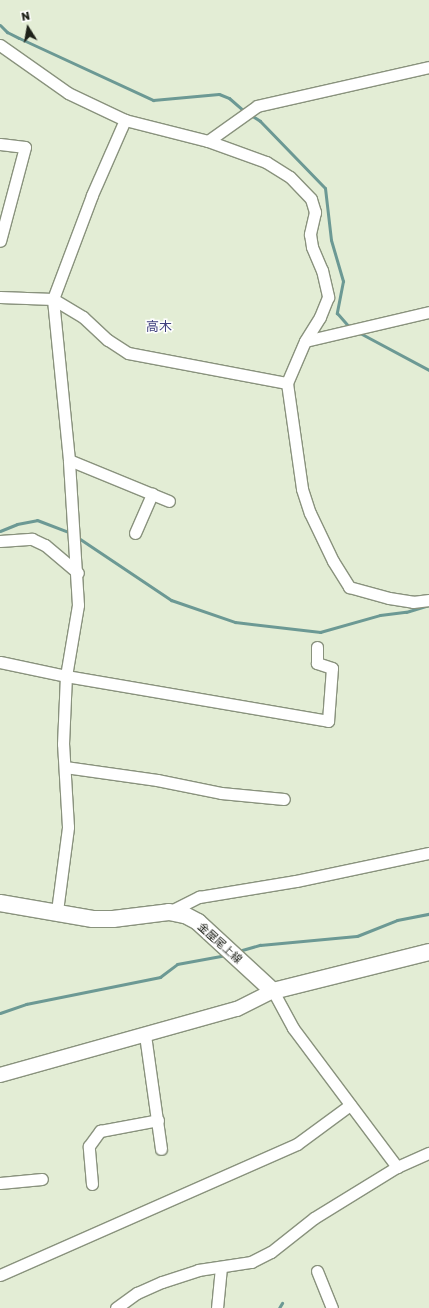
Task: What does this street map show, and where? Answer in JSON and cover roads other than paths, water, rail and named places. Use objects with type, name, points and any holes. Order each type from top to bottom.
[{"type":"main road","name":"金屋尾上線","points":[[0,903],[57,911],[93,919],[113,919],[169,912],[185,915],[198,922],[273,991]]},
{"type":"main road","points":[[273,991],[429,952]]},
{"type":"street","points":[[0,45],[68,93],[125,120],[208,141],[266,162],[290,177],[311,199],[316,212],[310,234],[312,246],[322,270],[328,297],[320,317],[305,341],[287,383],[302,490],[316,526],[350,587],[389,598],[413,602],[429,600]]},
{"type":"street","points":[[208,141],[257,106],[429,67]]},
{"type":"street","points":[[57,911],[68,827],[63,744],[66,676],[78,605],[78,573],[53,299],[92,195],[125,120]]},
{"type":"street","points":[[0,144],[25,147],[0,241]]},
{"type":"street","points":[[0,297],[53,299],[83,317],[108,340],[128,353],[287,383]]},
{"type":"street","points":[[305,341],[429,312]]},
{"type":"street","points":[[68,460],[169,501]]},
{"type":"street","points":[[135,533],[152,494]]},
{"type":"street","points":[[0,541],[32,539],[46,545],[78,573]]},
{"type":"street","points":[[0,662],[66,676],[328,720],[332,668],[317,663],[317,647]]},
{"type":"street","points":[[65,767],[157,780],[221,793],[284,799]]},
{"type":"street","points":[[169,912],[199,897],[296,881],[429,853]]},
{"type":"street","points":[[0,1075],[237,1009],[273,991],[293,1028],[397,1167]]},
{"type":"street","points":[[145,1034],[161,1149]]},
{"type":"street","points":[[0,1275],[297,1144],[350,1105]]},
{"type":"street","points":[[92,1184],[90,1146],[100,1131],[158,1120]]},
{"type":"street","points":[[116,1308],[137,1293],[162,1282],[198,1270],[251,1262],[271,1252],[314,1218],[397,1167],[429,1153]]},
{"type":"street","points":[[0,1184],[42,1179]]},
{"type":"street","points":[[217,1308],[221,1267]]},
{"type":"street","points":[[317,1271],[332,1308]]},
{"type":"waterway","points":[[0,25],[7,32],[19,38],[153,100],[219,94],[229,98],[244,111]]},
{"type":"waterway","points":[[249,114],[260,121],[325,188],[331,240],[343,281],[337,313],[350,328]]},
{"type":"waterway","points":[[358,332],[429,370]]},
{"type":"waterway","points":[[0,531],[17,524],[37,520],[69,532]]},
{"type":"waterway","points":[[80,539],[171,600],[235,622],[320,632],[380,615],[406,612],[429,605]]},
{"type":"waterway","points":[[242,950],[260,945],[357,936],[397,920],[429,914]]},
{"type":"waterway","points":[[0,1013],[26,1004],[160,977],[177,964],[226,955]]},
{"type":"waterway","points":[[279,1308],[282,1303]]},
{"type":"district","name":"高木","points":[[159,326]]}]
